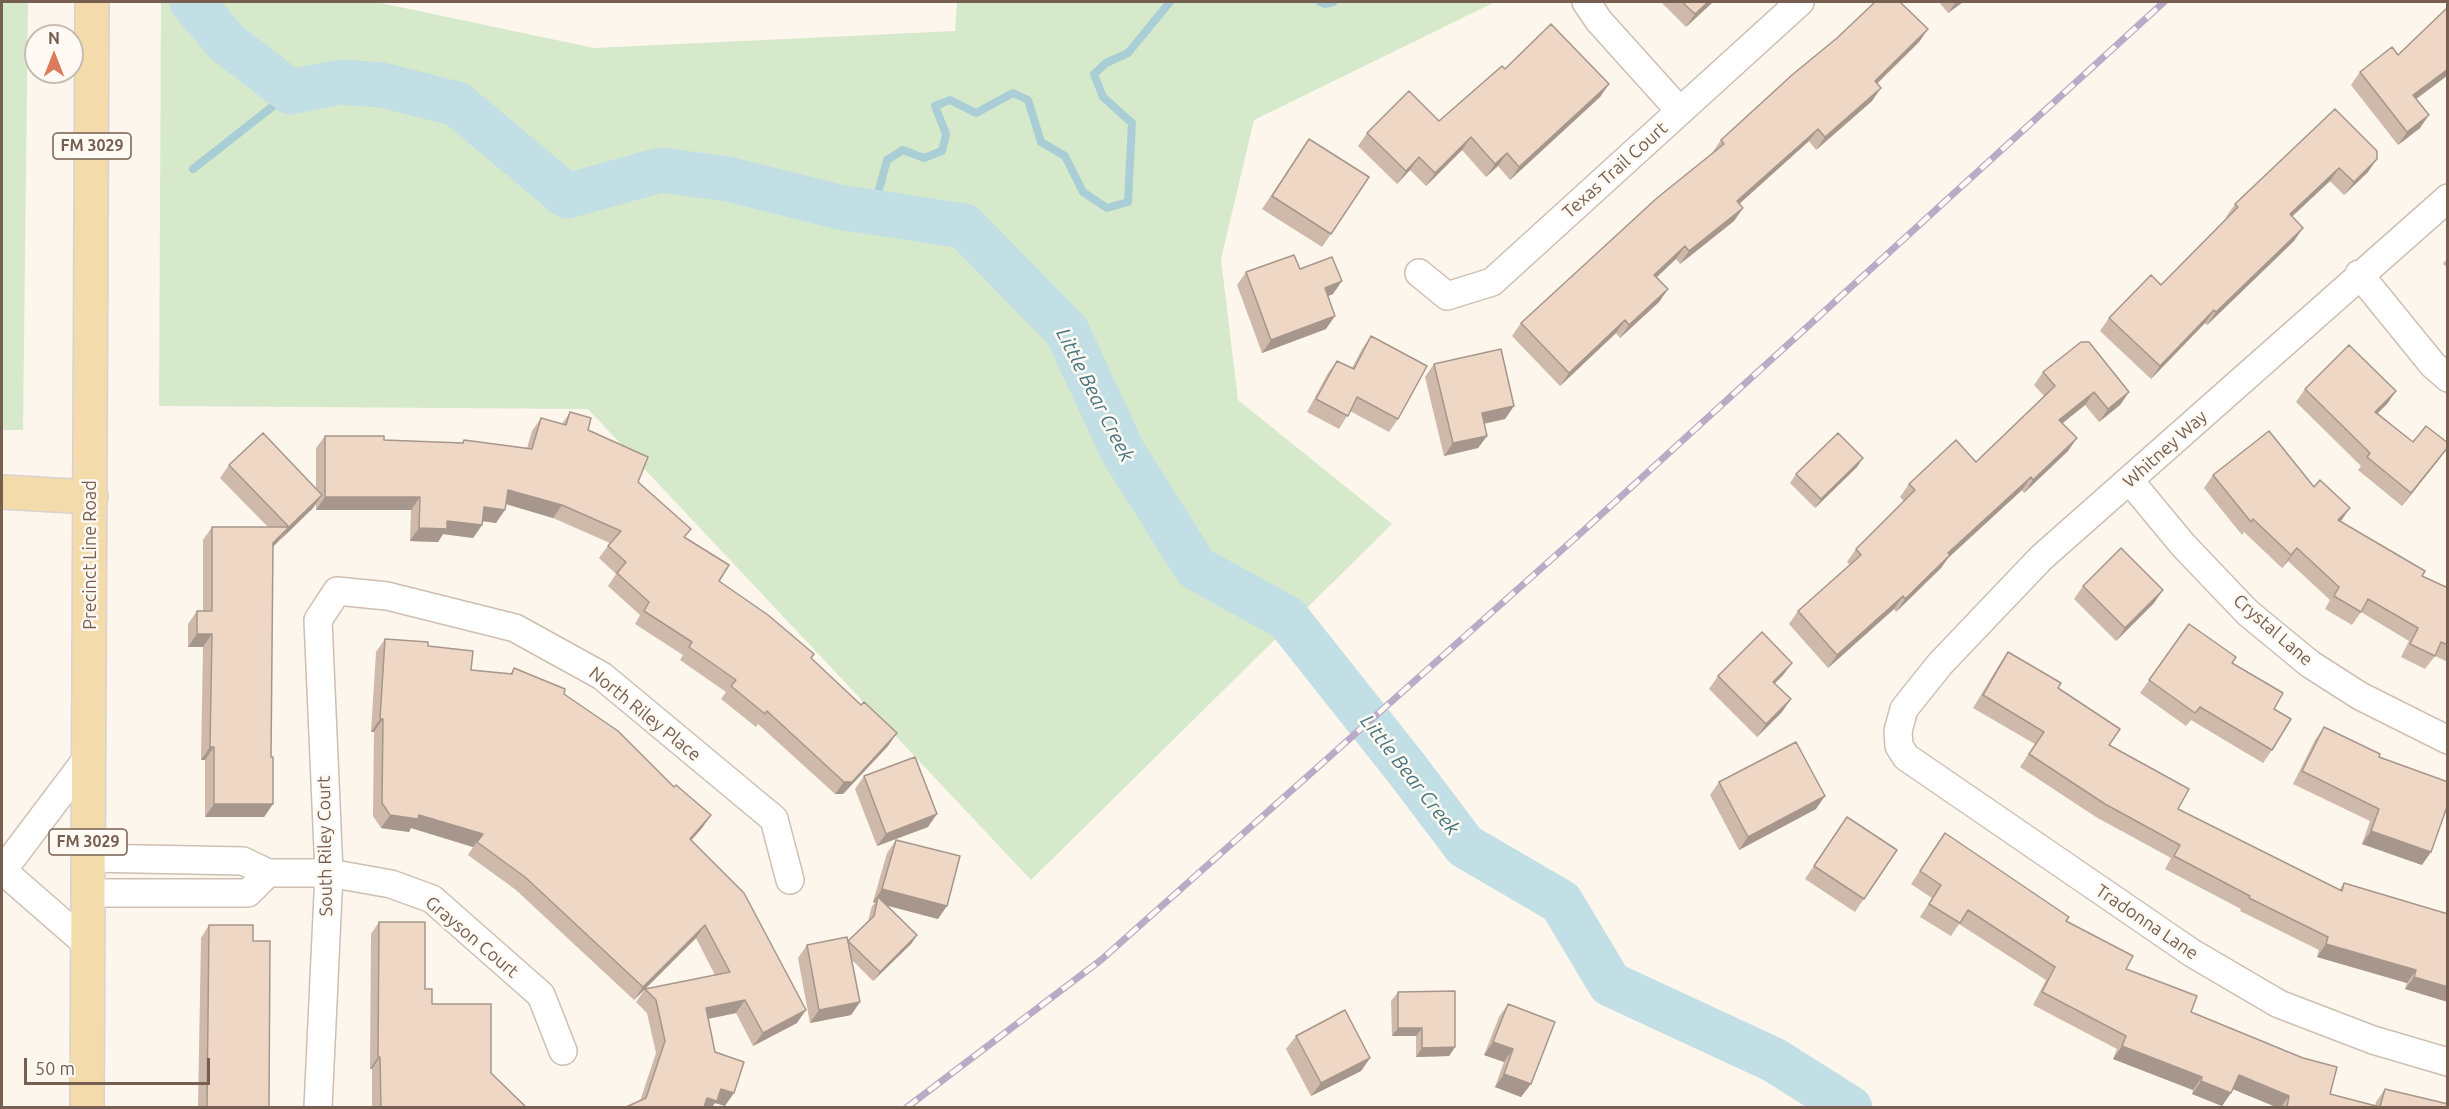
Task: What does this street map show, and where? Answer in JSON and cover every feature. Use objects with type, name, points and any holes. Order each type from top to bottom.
[{"type":"main road","name":"Precinct Line Road","points":[[87,1107],[92,7]]},
{"type":"main road","points":[[2,492],[91,497]]},
{"type":"street","points":[[1586,2],[1599,21],[1680,111]]},
{"type":"street","name":"Texas Trail Court","points":[[1419,273],[1447,296],[1492,282],[1800,2]]},
{"type":"street","name":"Whitney Way","points":[[1902,717],[1904,709],[1940,664],[2041,558],[2130,481],[2359,274],[2448,198]]},
{"type":"street","points":[[2359,274],[2433,365],[2448,378]]},
{"type":"street","name":"Crystal Lane","points":[[2130,481],[2183,545],[2248,613],[2310,664],[2360,696],[2448,740]]},
{"type":"street","name":"South Riley Court","points":[[318,1107],[329,873],[318,620],[337,591]]},
{"type":"street","name":"North Riley Place","points":[[337,591],[387,596],[515,628],[602,676],[774,819],[790,880]]},
{"type":"street","name":"Tradonna Lane","points":[[1902,717],[1898,731],[1899,746],[1906,757],[2192,953],[2279,1004],[2373,1040],[2448,1062]]},
{"type":"street","points":[[88,945],[2,870],[89,756]]},
{"type":"street","name":"Grayson Court","points":[[88,858],[243,861],[268,873],[329,873],[391,884],[432,899],[541,995],[563,1051]]},
{"type":"street","points":[[88,893],[248,893],[268,873]]},
{"type":"green space","points":[[2,2],[28,2],[28,24],[24,24],[24,84],[27,84],[23,430],[2,430]]},
{"type":"green space","points":[[161,2],[376,2],[594,48],[955,31],[957,2],[1495,2],[1254,120],[1221,259],[1238,400],[1392,524],[1031,880],[588,409],[159,406]]},
{"type":"building","points":[[1682,2],[1708,2],[1695,14]]},
{"type":"building","points":[[1875,2],[1900,2],[1928,29],[1875,81],[1881,88],[1825,137],[1818,129],[1737,201],[1743,208],[1689,251],[1685,246],[1654,275],[1668,289],[1629,325],[1625,320],[1569,373],[1521,323],[1657,198],[1724,144],[1721,140]]},
{"type":"building","points":[[2448,7],[2448,69],[2413,95],[2429,115],[2407,132],[2360,72],[2392,47],[2398,55]]},
{"type":"building","points":[[1551,24],[1609,84],[1519,167],[1507,153],[1495,164],[1471,137],[1435,173],[1419,157],[1406,171],[1367,133],[1409,91],[1439,121],[1502,66],[1505,69]]},
{"type":"building","points":[[2335,109],[2377,151],[2377,159],[2354,182],[2339,168],[2290,214],[2303,228],[2216,312],[2214,310],[2160,366],[2109,318],[2151,275],[2161,285],[2238,207],[2235,204]]},
{"type":"building","points":[[1309,139],[1369,177],[1331,234],[1272,196]]},
{"type":"building","points":[[1294,255],[1300,269],[1332,257],[1342,281],[1325,288],[1335,316],[1271,340],[1246,272]]},
{"type":"building","points":[[1371,336],[1427,366],[1398,419],[1357,397],[1348,416],[1316,399],[1337,361],[1354,369]]},
{"type":"building","points":[[2081,342],[2089,342],[2129,392],[2108,409],[2094,392],[2059,420],[2077,438],[2033,480],[2031,477],[1948,553],[1950,555],[1905,599],[1903,596],[1837,655],[1798,611],[1861,555],[1856,549],[1915,490],[1909,484],[1956,440],[1976,462],[2055,386],[2043,372]]},
{"type":"building","points":[[2349,345],[2396,391],[2375,412],[2413,442],[2426,426],[2448,443],[2448,447],[2411,493],[2367,457],[2370,453],[2305,389]]},
{"type":"building","points":[[1501,349],[1514,406],[1482,413],[1487,436],[1453,443],[1434,364]]},
{"type":"building","points":[[570,412],[591,418],[588,430],[648,457],[638,482],[691,529],[684,537],[729,565],[719,581],[768,615],[814,654],[811,658],[861,705],[864,702],[897,733],[852,782],[844,782],[767,711],[765,714],[731,686],[736,680],[689,647],[692,642],[644,611],[649,602],[617,573],[626,562],[608,546],[621,531],[562,505],[508,490],[505,510],[484,507],[482,525],[447,521],[447,529],[419,528],[420,497],[325,497],[325,436],[384,436],[384,440],[463,443],[464,440],[532,449],[541,418],[566,425]]},
{"type":"building","points":[[2269,431],[2314,487],[2320,480],[2350,508],[2338,520],[2425,571],[2422,576],[2448,588],[2448,645],[2441,642],[2435,656],[2410,644],[2418,628],[2368,599],[2361,612],[2334,596],[2339,587],[2297,548],[2291,555],[2253,519],[2251,522],[2213,475]]},
{"type":"building","points":[[263,433],[322,495],[289,527],[229,465]]},
{"type":"building","points":[[1838,433],[1863,458],[1821,499],[1796,474]]},
{"type":"building","points":[[212,527],[289,527],[273,543],[271,757],[273,757],[273,804],[214,804],[214,747],[210,747],[212,634],[197,634],[197,611],[212,611]]},
{"type":"building","points":[[2121,548],[2163,590],[2125,628],[2083,586]]},
{"type":"building","points":[[2189,624],[2236,657],[2232,663],[2283,693],[2274,709],[2291,719],[2272,750],[2200,707],[2195,713],[2149,680]]},
{"type":"building","points":[[1762,632],[1792,663],[1773,682],[1791,699],[1766,724],[1718,676]]},
{"type":"building","points":[[385,639],[428,642],[428,646],[473,651],[471,670],[512,674],[514,668],[565,689],[564,694],[618,731],[674,787],[676,785],[711,815],[690,839],[744,893],[806,1010],[763,1033],[745,1000],[706,1008],[715,1052],[744,1062],[734,1093],[721,1089],[717,1101],[707,1098],[704,1107],[626,1107],[646,1098],[665,1041],[656,1000],[645,989],[730,972],[705,925],[643,987],[525,877],[477,842],[483,834],[419,815],[418,819],[390,815],[382,803],[383,719],[380,719]]},
{"type":"building","points":[[2008,652],[2061,683],[2058,688],[2120,729],[2109,745],[2189,789],[2178,809],[2342,891],[2344,883],[2448,914],[2448,987],[2414,977],[2416,970],[2326,944],[2328,937],[2249,898],[2250,896],[2174,856],[2180,845],[2105,804],[2029,754],[2044,732],[1983,695]]},
{"type":"building","points":[[2324,727],[2380,754],[2379,757],[2448,782],[2448,804],[2431,852],[2371,831],[2379,809],[2302,771]]},
{"type":"building","points":[[1796,742],[1825,796],[1748,837],[1719,782]]},
{"type":"building","points":[[915,757],[937,814],[886,834],[864,776]]},
{"type":"building","points":[[1847,817],[1897,850],[1864,899],[1814,866]]},
{"type":"building","points":[[1945,833],[2069,917],[2066,921],[2133,956],[2126,969],[2197,996],[2191,1012],[2303,1058],[2337,1067],[2330,1094],[2380,1107],[2287,1107],[2289,1096],[2239,1075],[2231,1093],[2201,1081],[2202,1077],[2122,1046],[2126,1036],[2042,992],[2055,967],[1968,910],[1960,923],[1929,904],[1941,885],[1920,871]]},
{"type":"building","points":[[896,840],[960,856],[947,906],[882,889]]},
{"type":"building","points":[[878,897],[917,935],[880,972],[848,941],[874,916]]},
{"type":"building","points":[[379,922],[425,922],[425,989],[432,989],[432,1004],[491,1004],[491,1073],[526,1107],[381,1107],[380,1057],[378,1057]]},
{"type":"building","points":[[209,925],[253,925],[253,941],[270,941],[269,1107],[207,1107]]},
{"type":"building","points":[[847,937],[860,1002],[819,1010],[807,945]]},
{"type":"building","points":[[1455,991],[1455,1047],[1422,1048],[1422,1028],[1398,1028],[1398,992]]},
{"type":"building","points":[[1508,1004],[1555,1022],[1531,1084],[1504,1074],[1513,1049],[1493,1042]]},
{"type":"building","points":[[1345,1010],[1370,1058],[1321,1083],[1296,1036]]},
{"type":"building","points":[[2385,1089],[2448,1104],[2448,1107],[2380,1107]]},
{"type":"waterway","name":"Little Bear Creek","points":[[192,2],[227,43],[291,92],[340,82],[382,85],[457,104],[567,196],[661,170],[728,179],[839,207],[964,226],[1067,331],[1123,452],[1196,568],[1287,618],[1465,846],[1561,902],[1610,984],[1774,1060],[1850,1108]]},
{"type":"waterway","points":[[873,212],[887,160],[903,150],[924,158],[942,151],[946,134],[935,106],[950,100],[976,113],[1013,93],[1028,100],[1041,142],[1065,156],[1083,192],[1107,208],[1128,202],[1132,123],[1103,97],[1094,74],[1106,63],[1128,53],[1170,2]]},
{"type":"waterway","points":[[1320,2],[1325,4],[1333,2]]},
{"type":"waterway","points":[[193,169],[291,92]]},
{"type":"railway","points":[[906,1108],[1101,960],[1582,532],[2164,2]]}]
